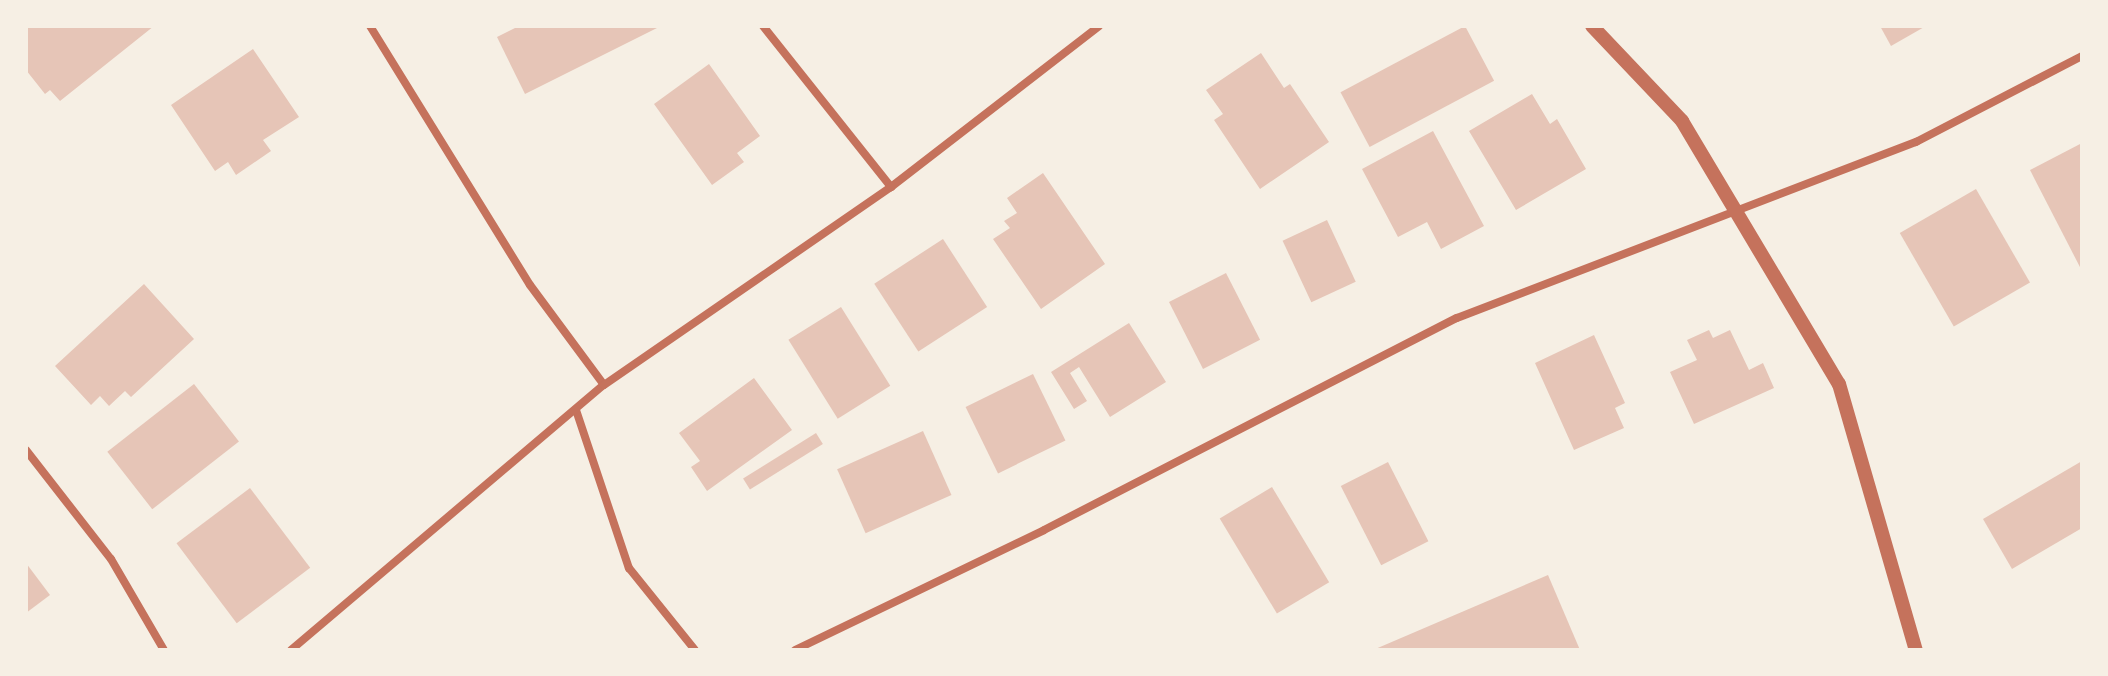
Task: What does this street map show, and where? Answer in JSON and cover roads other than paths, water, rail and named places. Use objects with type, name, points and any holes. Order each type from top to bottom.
[{"type":"street","points":[[370,26],[530,285],[604,385]]},
{"type":"street","points":[[763,26],[891,187]]},
{"type":"street","points":[[291,650],[604,385],[891,187],[1099,26]]},
{"type":"street","points":[[1592,26],[1682,121],[1839,384],[1916,650]]},
{"type":"street","points":[[795,650],[1044,530],[1457,318],[1916,142],[2082,56]]},
{"type":"street","points":[[576,410],[629,568],[695,650]]},
{"type":"street","points":[[26,450],[111,559],[164,650]]}]
